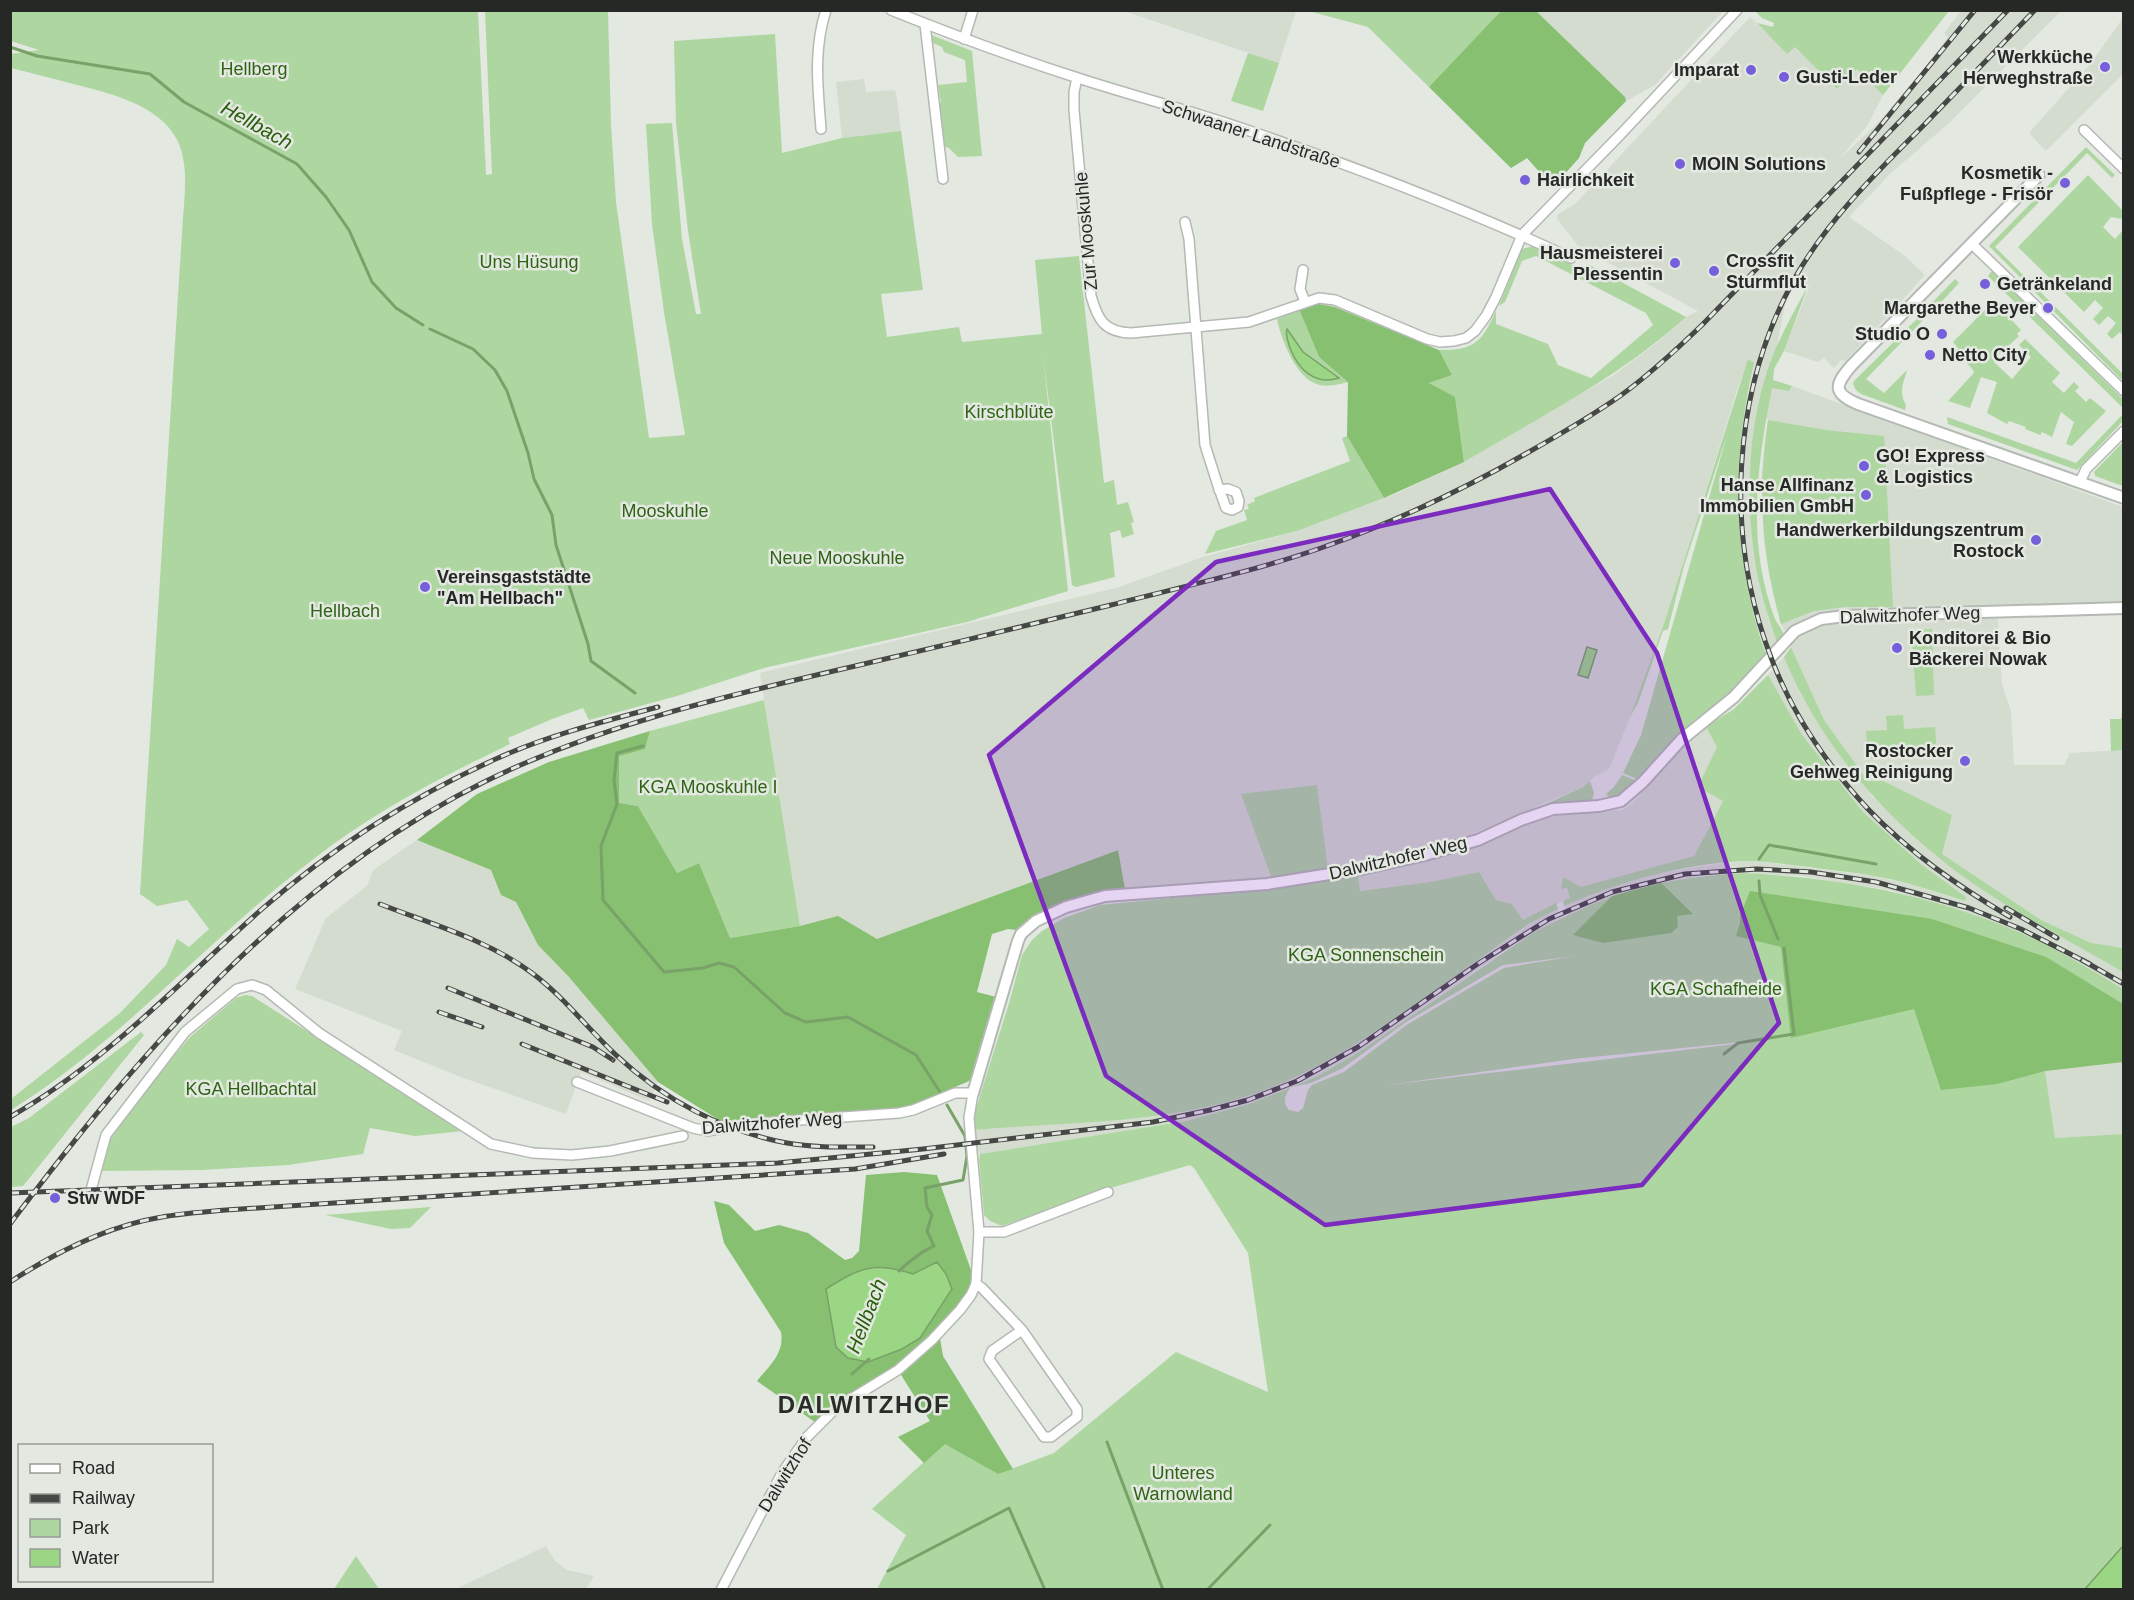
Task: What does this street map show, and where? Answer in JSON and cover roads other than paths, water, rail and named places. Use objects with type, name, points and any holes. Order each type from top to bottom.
[{"type":"street","points":[[821,129],[816,66],[826,10]]},
{"type":"street","name":"Schwaaner Landstraße","points":[[891,10],[963,39],[1077,78],[1230,124],[1346,166],[1522,235],[1571,258]]},
{"type":"street","points":[[963,39],[973,10]]},
{"type":"street","points":[[1522,235],[1737,10]]},
{"type":"street","points":[[925,24],[943,179]]},
{"type":"street","name":"Zur Mooskuhle","points":[[1077,78],[1074,110],[1091,297],[1096,314],[1106,327],[1121,333],[1257,321],[1319,298],[1335,300],[1427,339],[1440,342],[1460,340],[1471,335],[1486,316],[1522,235]]},
{"type":"street","points":[[2087,133],[2124,169]]},
{"type":"street","points":[[2039,175],[1851,366],[1841,378],[1838,386],[1840,393],[1858,404],[2124,498]]},
{"type":"street","points":[[1185,222],[1205,445],[1219,490]]},
{"type":"street","points":[[1972,244],[2124,391]]},
{"type":"street","points":[[1303,270],[1300,289],[1305,302]]},
{"type":"street","points":[[2080,482],[2086,469],[2124,431]]},
{"type":"street","name":"Dalwitzhofer Weg","points":[[969,1131],[969,1113],[973,1093],[1018,940],[1026,928],[1046,916],[1087,900],[1106,896],[1267,884],[1352,870],[1425,855],[1478,840],[1521,820],[1552,809],[1611,804],[1621,801],[1643,782],[1681,740],[1734,697],[1795,631],[1821,619],[1845,616],[2124,608]]},
{"type":"street","points":[[91,1190],[106,1135],[185,1032],[237,989],[252,986],[266,990],[319,1033],[492,1144],[533,1153],[572,1155],[610,1151],[683,1136]]},
{"type":"street","name":"Dalwitzhofer Weg","points":[[577,1082],[693,1128],[707,1131],[760,1123],[891,1114],[913,1110],[955,1094],[973,1093]]},
{"type":"street","name":"Dalwitzhof","points":[[721,1590],[782,1473],[807,1437],[836,1408],[898,1370],[932,1340],[960,1310],[976,1284],[978,1206],[969,1131]]},
{"type":"street","points":[[978,1232],[1004,1232],[1108,1192]]},
{"type":"street","points":[[976,1284],[1022,1330],[1077,1409],[1077,1417],[1051,1437],[1044,1437],[988,1359],[992,1351],[1022,1330]]},
{"type":"water","points":[[1287,329],[1303,352],[1339,378],[1322,380],[1308,374],[1293,356]]},
{"type":"water","points":[[1587,647],[1597,650],[1588,678],[1578,675]]},
{"type":"water","points":[[937,1262],[946,1274],[952,1289],[920,1338],[902,1349],[868,1362],[848,1358],[836,1347],[826,1289],[848,1276],[867,1269],[888,1268],[913,1274]]},
{"type":"water","points":[[2123,1546],[2123,1589],[2085,1589]]},
{"type":"waterway","name":"Hellbach","points":[[10,47],[37,56],[150,74],[184,102],[297,164],[326,197],[349,230],[372,282],[396,308],[423,325]]},
{"type":"waterway","name":"Hellbach","points":[[430,329],[473,349],[495,370],[507,391],[528,453],[534,479],[552,515],[556,545],[588,644],[591,661],[635,693]]},
{"type":"waterway","name":"Hellbach","points":[[643,746],[617,753],[614,780],[617,804],[601,846],[603,900],[664,972],[703,968],[719,963],[734,967],[785,1013],[806,1022],[848,1017],[916,1055],[940,1092]]},
{"type":"waterway","points":[[1759,859],[1769,845],[1876,864]]},
{"type":"waterway","points":[[1759,881],[1760,895],[1778,939]]},
{"type":"waterway","points":[[1724,1054],[1738,1043],[1794,1034],[1784,948]]},
{"type":"waterway","name":"Hellbach","points":[[899,1271],[925,1250],[934,1246],[927,1231],[932,1215],[927,1207],[925,1188],[963,1180],[967,1156],[965,1136],[947,1105]]},
{"type":"waterway","name":"Hellbach","points":[[852,1374],[869,1359]]},
{"type":"waterway","points":[[1107,1442],[1163,1590]]},
{"type":"waterway","name":"Hellbach","points":[[888,1571],[1009,1508],[1045,1590]]},
{"type":"waterway","points":[[1207,1590],[1270,1525]]},
{"type":"railway","points":[[1859,152],[1975,10]]},
{"type":"railway","points":[[10,1224],[111,1096],[165,1034],[222,975],[282,920],[345,868],[412,822],[484,782],[572,744],[618,728],[757,689],[1111,605],[1269,564],[1374,528],[1477,480],[1597,411],[1631,388],[1662,362],[1702,325],[2008,10]]},
{"type":"railway","points":[[2010,917],[1935,868],[1884,825],[1839,775],[1801,720],[1772,660],[1757,613],[1746,564],[1741,515],[1742,465],[1747,416],[1758,367],[1774,320],[1809,255],[1838,216],[1871,179],[2035,10]]},
{"type":"railway","points":[[10,1117],[45,1096],[110,1046],[262,909],[316,865],[404,806],[466,773],[537,742],[658,707]]},
{"type":"railway","points":[[10,1193],[778,1163],[923,1149],[1153,1122],[1248,1100],[1297,1081],[1358,1047],[1479,963],[1549,919],[1612,892],[1685,874],[1757,869],[1811,872],[1876,882],[1969,908],[2021,929],[2090,964]]},
{"type":"railway","points":[[380,904],[478,942],[515,961],[555,992],[605,1045],[635,1071],[674,1099],[717,1122],[763,1138],[798,1145],[873,1147]]},
{"type":"railway","points":[[2006,908],[2057,938]]},
{"type":"railway","points":[[2082,960],[2124,984]]},
{"type":"railway","points":[[448,988],[593,1047],[613,1060]]},
{"type":"railway","points":[[439,1012],[482,1027]]},
{"type":"railway","points":[[522,1044],[667,1102]]},
{"type":"railway","points":[[10,1282],[45,1260],[102,1234],[142,1221],[178,1214],[855,1169],[944,1154]]},
{"type":"place","name":"Werkküche Herweghstraße","points":[[2105,67]]},
{"type":"place","name":"Imparat","points":[[1751,70]]},
{"type":"place","name":"Gusti-Leder","points":[[1784,77]]},
{"type":"place","name":"MOIN Solutions","points":[[1680,164]]},
{"type":"place","name":"Hairlichkeit","points":[[1525,180]]},
{"type":"place","name":"Kosmetik - Fußpflege - Frisör","points":[[2065,183]]},
{"type":"place","name":"Hausmeisterei Plessentin","points":[[1675,263]]},
{"type":"place","name":"Crossfit Sturmflut","points":[[1714,271]]},
{"type":"place","name":"Getränkeland","points":[[1985,284]]},
{"type":"place","name":"Margarethe Beyer","points":[[2048,308]]},
{"type":"place","name":"Studio O","points":[[1942,334]]},
{"type":"place","name":"Netto City","points":[[1930,355]]},
{"type":"place","name":"GO! Express & Logistics","points":[[1864,466]]},
{"type":"place","name":"Hanse Allfinanz Immobilien GmbH","points":[[1866,495]]},
{"type":"place","name":"Handwerkerbildungszentrum Rostock","points":[[2036,540]]},
{"type":"place","name":"Vereinsgaststädte \"Am Hellbach\"","points":[[425,587]]},
{"type":"place","name":"Konditorei & Bio Bäckerei Nowak","points":[[1897,648]]},
{"type":"place","name":"Rostocker Gehweg Reinigung","points":[[1965,761]]},
{"type":"place","name":"Stw WDF","points":[[55,1198]]},
{"type":"district","name":"DALWITZHOF","points":[[864,1405]]},
{"type":"park label","name":"Hellberg","points":[[254,69]]},
{"type":"park label","name":"Uns Hüsung","points":[[529,262]]},
{"type":"park label","name":"Kirschblüte","points":[[1009,412]]},
{"type":"park label","name":"Mooskuhle","points":[[665,511]]},
{"type":"park label","name":"Neue Mooskuhle","points":[[837,558]]},
{"type":"park label","name":"KGA Mooskuhle I","points":[[708,787]]},
{"type":"park label","name":"KGA Sonnenschein","points":[[1366,955]]},
{"type":"park label","name":"KGA Schafheide","points":[[1716,989]]},
{"type":"park label","name":"KGA Hellbachtal","points":[[251,1089]]},
{"type":"park label","name":"Unteres Warnowland","points":[[1183,1483]]}]
